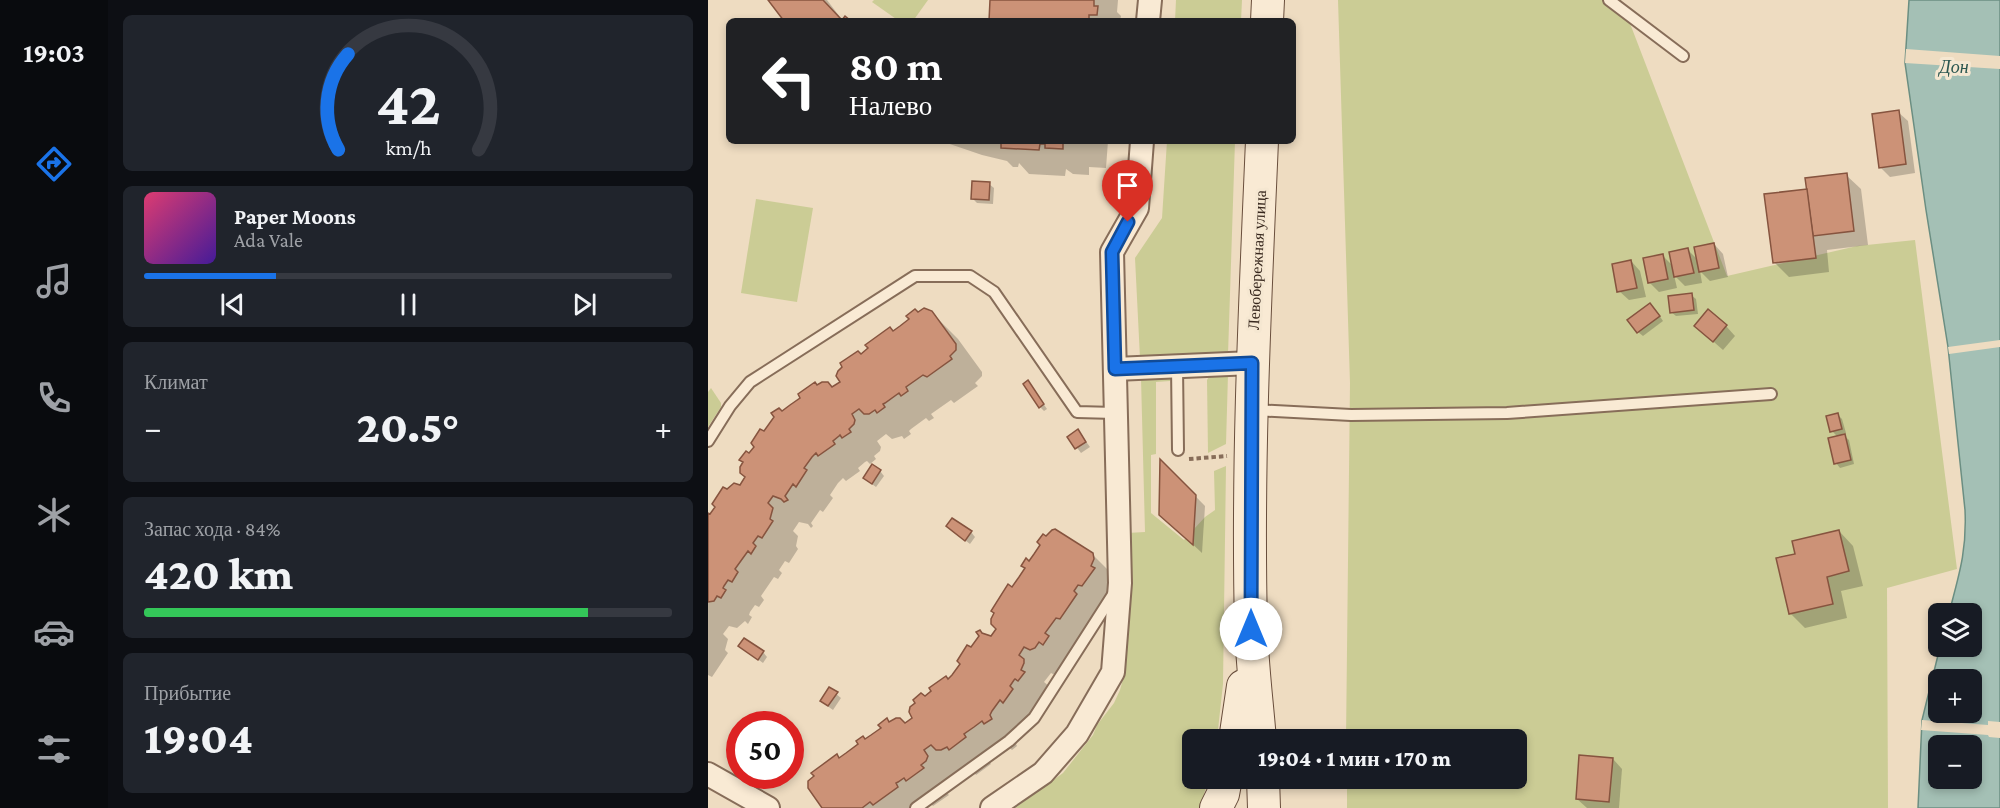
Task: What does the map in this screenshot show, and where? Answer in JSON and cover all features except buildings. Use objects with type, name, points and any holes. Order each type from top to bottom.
[{"type":"main road","points":[[1267,18],[1268,0]]},
{"type":"main road","name":"Левобережная улица","points":[[1259,729],[1251,629],[1252,363],[1262,144]]},
{"type":"main road","points":[[1237,729],[1251,629]]},
{"type":"main road","points":[[1216,808],[1224,789]]},
{"type":"main road","points":[[1263,789],[1264,808]]},
{"type":"street","points":[[1148,18],[1150,0]]},
{"type":"street","points":[[992,808],[1043,773],[1077,734],[1113,672],[1120,583],[1112,252],[1137,208],[1142,144]]},
{"type":"street","points":[[1115,369],[1252,363]]},
{"type":"street","points":[[708,774],[768,808]]},
{"type":"lane","points":[[1609,0],[1683,56]]},
{"type":"lane","points":[[708,441],[730,406],[750,382],[915,276],[970,276],[982,283],[994,292],[1077,412],[1115,413]]},
{"type":"lane","points":[[1177,366],[1178,450]]},
{"type":"lane","points":[[1252,410],[1351,415],[1507,413],[1771,394]]},
{"type":"lane","points":[[916,808],[1009,741],[1034,718],[1120,583]]},
{"type":"green space","points":[[874,0],[928,0],[915,18],[895,18],[872,2]]},
{"type":"green space","points":[[1176,0],[1242,0],[1241,18],[1175,18]]},
{"type":"green space","points":[[1338,0],[1621,0],[1727,276],[1857,246],[1915,240],[1957,569],[1887,588],[1888,808],[1347,808],[1347,789],[1527,789],[1527,729],[1346,729],[1350,383]]},
{"type":"green space","points":[[1167,144],[1235,144],[1228,355],[1140,358],[1135,258],[1162,218]]},
{"type":"green space","points":[[756,199],[813,208],[797,302],[741,293]]},
{"type":"green space","points":[[1228,374],[1226,444],[1208,453],[1207,380],[1210,375]]},
{"type":"green space","points":[[1171,376],[1170,381],[1156,382],[1156,454],[1151,455],[1151,513],[1184,540],[1205,517],[1215,510],[1214,471],[1226,466],[1223,684],[1218,729],[1182,729],[1182,789],[1205,789],[1201,806],[1200,808],[1015,808],[1063,773],[1093,735],[1120,690],[1125,672],[1127,650],[1129,595],[1127,533],[1145,532],[1141,378]]},
{"type":"green space","points":[[711,388],[721,403],[721,407],[708,427],[708,392]]},
{"type":"water","name":"Дон","points":[[1909,0],[2000,0],[2000,808],[1918,808],[1922,720],[1928,696],[1928,723],[1982,723],[1982,669],[1935,669],[1938,657],[1982,657],[1982,603],[1952,603],[1963,551],[1965,510],[1948,347],[1905,63]]},
{"type":"pier","points":[[1906,49],[2000,56],[2000,69],[1905,63]]},
{"type":"pier","points":[[2000,340],[2000,347],[1949,354],[1948,347]]},
{"type":"pier","points":[[1922,720],[1928,720],[1928,723],[1988,725],[1988,721],[2000,722],[2000,738],[1988,735],[1921,730]]},
{"type":"route","points":[[1128,222],[1112,252],[1115,369],[1252,363],[1251,629]]}]
